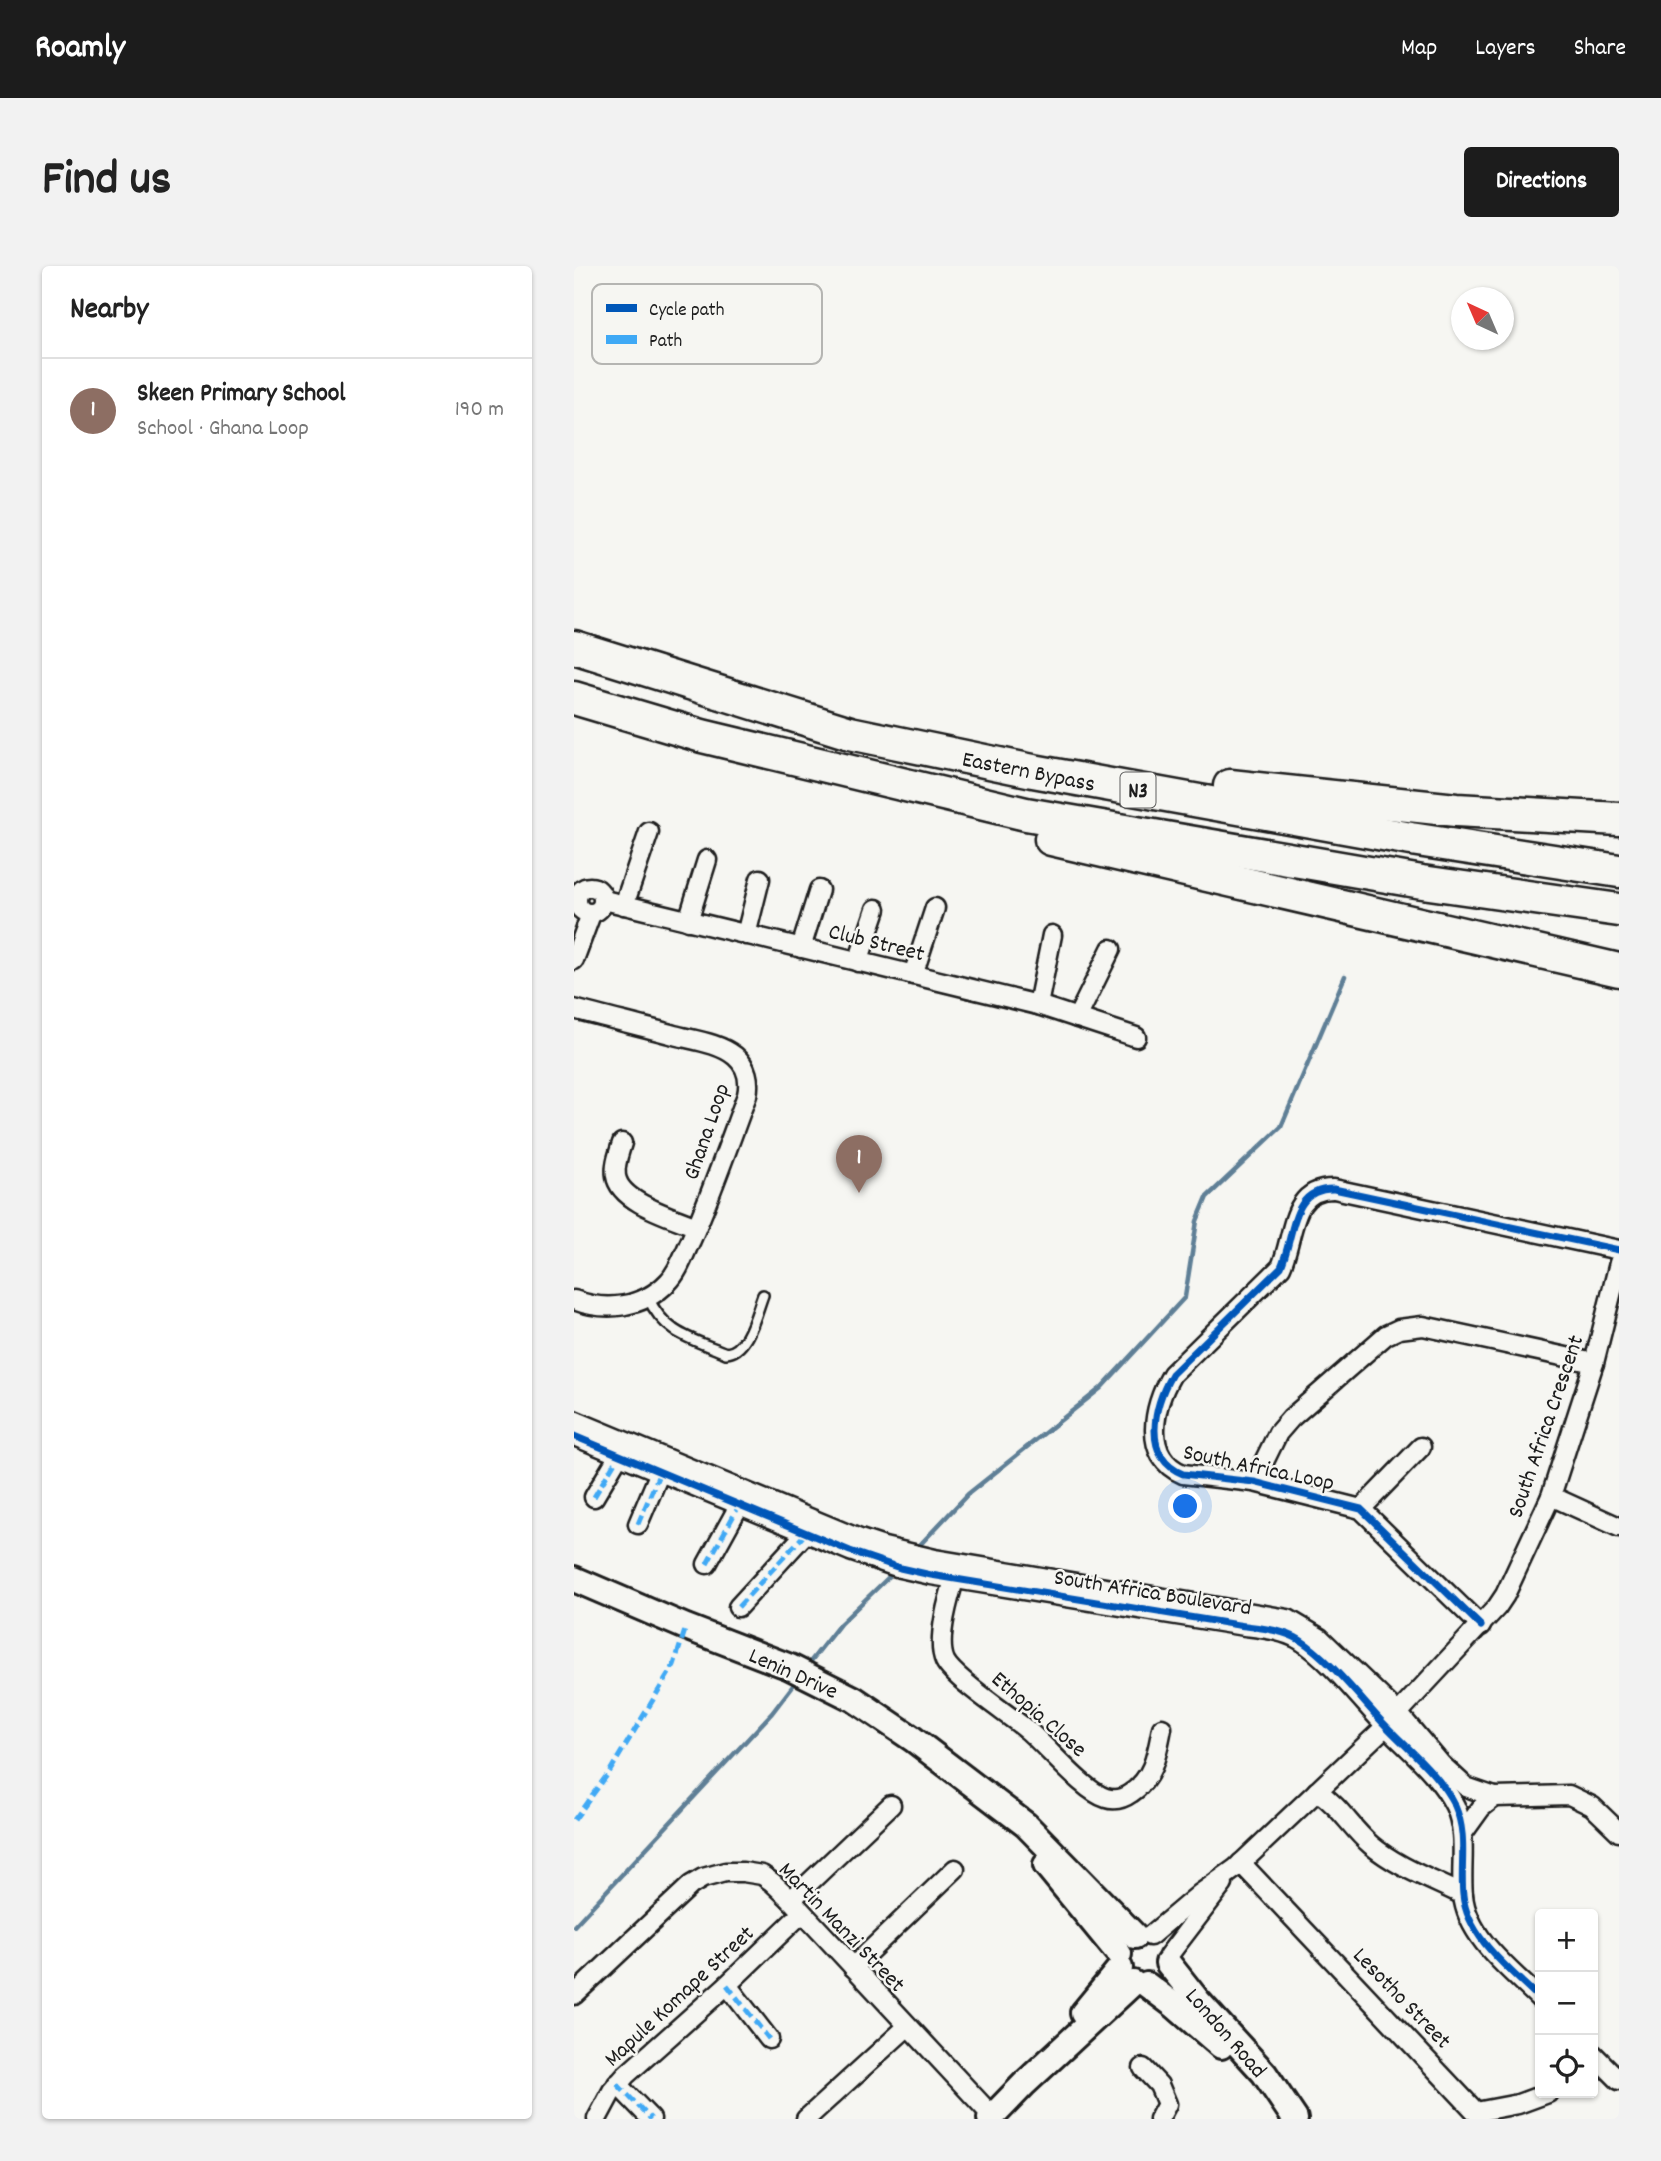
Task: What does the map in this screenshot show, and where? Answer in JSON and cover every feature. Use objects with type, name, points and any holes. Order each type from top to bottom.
[{"type":"highway","name":"Eastern Bypass","points":[[574,647],[850,733],[1019,769],[1411,839],[1619,871]]},
{"type":"highway","points":[[666,674],[1123,770],[1212,783],[1456,810],[1619,819]]},
{"type":"highway","name":"Eastern Bypass","points":[[574,698],[702,736],[1026,814],[1422,882],[1619,910]]},
{"type":"highway","points":[[702,736],[782,771],[891,802],[1619,970]]},
{"type":"street","points":[[624,905],[649,832]]},
{"type":"street","points":[[688,921],[707,860]]},
{"type":"street","points":[[746,935],[760,879]]},
{"type":"street","points":[[596,887],[604,900],[598,911],[591,914],[578,905],[576,893],[584,888],[596,887]]},
{"type":"street","points":[[801,948],[819,890]]},
{"type":"street","name":"Club Street","points":[[604,900],[1038,1005],[1136,1037]]},
{"type":"street","points":[[913,975],[935,908]]},
{"type":"street","points":[[858,962],[876,909]]},
{"type":"street","points":[[574,960],[591,914]]},
{"type":"street","points":[[1038,1005],[1052,935]]},
{"type":"street","points":[[1077,1018],[1111,949]]},
{"type":"street","name":"Ghana Loop","points":[[574,1009],[718,1047],[738,1058],[748,1078],[747,1095],[696,1227],[676,1272],[669,1281],[648,1297],[608,1308],[592,1307],[574,1300]]},
{"type":"street","points":[[622,1143],[616,1168],[620,1188],[638,1202],[696,1227]]},
{"type":"street","name":"South Africa Loop","points":[[1481,1626],[1361,1509],[1254,1482],[1183,1474],[1172,1470],[1157,1451],[1154,1437],[1157,1411],[1164,1387],[1172,1374],[1281,1267],[1299,1208],[1304,1199],[1313,1192],[1334,1189],[1619,1250]]},
{"type":"street","name":"South Africa Crescent","points":[[1134,1960],[1392,1720],[1481,1626],[1505,1595],[1551,1496],[1594,1363],[1619,1264]]},
{"type":"street","points":[[1254,1482],[1278,1433],[1291,1418],[1376,1343],[1399,1329],[1423,1326],[1594,1363]]},
{"type":"street","name":"South Africa Boulevard","points":[[574,1420],[884,1547],[956,1567],[1289,1635],[1313,1651],[1454,1777],[1473,1790],[1495,1797],[1569,1795],[1592,1807],[1619,1832]]},
{"type":"street","name":"South Africa Boulevard","points":[[574,1436],[865,1557],[931,1575],[956,1567]]},
{"type":"street","points":[[1361,1509],[1421,1447]]},
{"type":"street","points":[[594,1497],[619,1455]]},
{"type":"street","points":[[638,1524],[660,1472]]},
{"type":"street","points":[[1551,1496],[1619,1527]]},
{"type":"street","points":[[706,1564],[740,1504]]},
{"type":"street","points":[[738,1607],[806,1533]]},
{"type":"street","name":"Ethopia Close","points":[[956,1567],[942,1639],[944,1659],[962,1680],[1028,1731],[1090,1789],[1107,1799],[1117,1800],[1138,1788],[1154,1765],[1162,1728]]},
{"type":"street","name":"Lenin Drive","points":[[574,1579],[813,1677],[854,1699],[995,1800],[1134,1960]]},
{"type":"street","name":"South Africa Boulevard","points":[[1392,1720],[1445,1788],[1456,1809],[1463,1833],[1463,1895],[1471,1923],[1480,1937],[1535,1995]]},
{"type":"street","points":[[1317,1791],[1334,1803],[1358,1833],[1374,1847],[1411,1870],[1463,1895]]},
{"type":"street","points":[[1463,1833],[1481,1808],[1495,1797]]},
{"type":"street","name":"Mapule Komape Street","points":[[597,2119],[617,2084],[727,1985],[891,1805]]},
{"type":"street","name":"South Africa Crescent","points":[[1168,1959],[1238,1865]]},
{"type":"street","name":"Lesotho Street","points":[[1238,1865],[1473,2116],[1535,2098]]},
{"type":"street","points":[[853,1967],[955,1869]]},
{"type":"street","name":"Martin Manzi Street","points":[[574,1995],[691,1885],[703,1878],[725,1872],[762,1875],[772,1882],[853,1967],[992,2118]]},
{"type":"street","name":"London Road","points":[[1162,1943],[1168,1959],[1193,1996],[1264,2073],[1289,2111],[1191,2019],[1134,1960],[1162,1943]]},
{"type":"street","points":[[992,2118],[1134,1960],[1161,1978],[1168,1959]]},
{"type":"street","points":[[727,1985],[769,2039]]},
{"type":"street","name":"Martin Manzi Street","points":[[806,2119],[907,2027]]},
{"type":"street","points":[[1598,2062],[1619,2080]]},
{"type":"street","points":[[1143,2068],[1164,2094],[1167,2104],[1159,2119]]},
{"type":"street","points":[[617,2084],[651,2119]]},
{"type":"lane","points":[[648,1297],[659,1316],[672,1330],[726,1353],[736,1352],[741,1346],[763,1295]]},
{"type":"waterway","points":[[916,1549],[968,1494],[1101,1388],[1185,1297],[1197,1221],[1207,1197],[1281,1127],[1345,976]]},
{"type":"waterway","points":[[807,1666],[840,1624],[896,1570]]},
{"type":"waterway","points":[[574,1926],[772,1713],[798,1679]]},
{"type":"marked path","points":[[594,1497],[619,1455]]},
{"type":"marked path","points":[[638,1524],[660,1472]]},
{"type":"marked path","points":[[707,1564],[740,1504]]},
{"type":"marked path","points":[[738,1607],[806,1533]]},
{"type":"marked path","points":[[574,1820],[610,1771],[674,1665],[686,1627]]},
{"type":"marked path","points":[[727,1985],[769,2039]]},
{"type":"marked path","points":[[617,2084],[651,2119]]},
{"type":"cycle path","points":[[1481,1626],[1361,1509],[1254,1482],[1183,1474],[1170,1466],[1161,1456],[1156,1443],[1156,1415],[1160,1400],[1172,1374],[1281,1267],[1296,1216],[1309,1196],[1320,1191],[1334,1189],[1619,1250]]},
{"type":"cycle path","points":[[574,1436],[850,1551],[900,1568],[1270,1630],[1286,1633],[1300,1640],[1334,1669],[1424,1764],[1448,1794],[1455,1806],[1461,1828],[1462,1883],[1466,1911],[1492,1953],[1535,1994]]},
{"type":"place","name":"Skeen Primary School","points":[[859,1193]]}]
